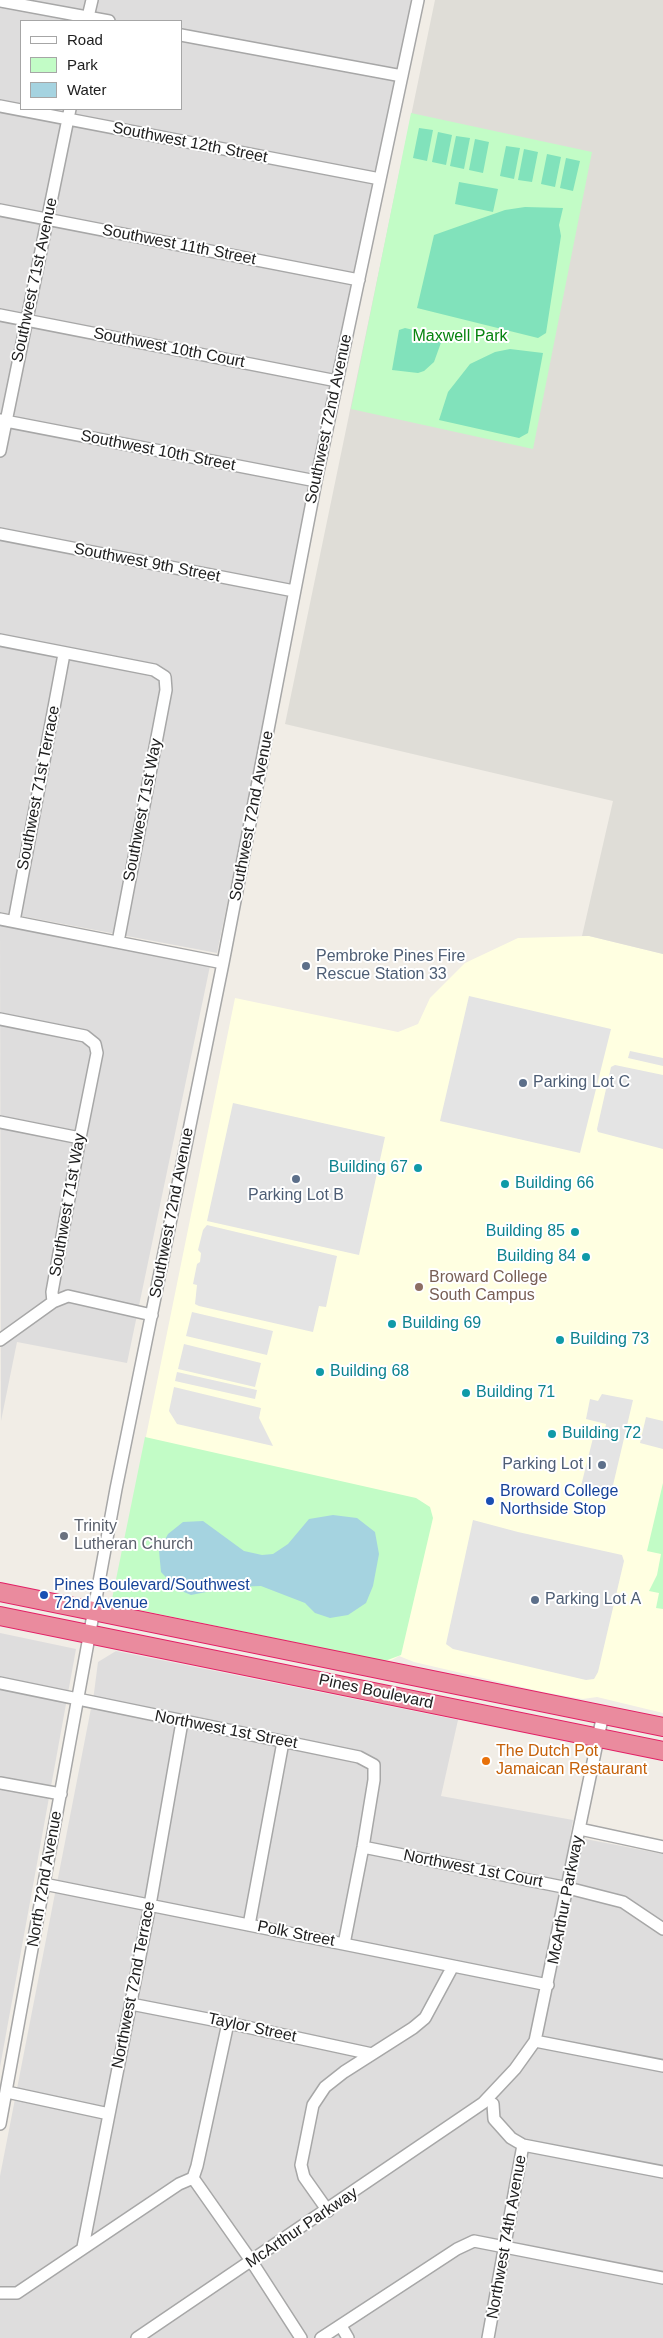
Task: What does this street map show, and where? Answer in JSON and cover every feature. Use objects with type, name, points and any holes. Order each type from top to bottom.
[{"type":"highway","name":"Pines Boulevard","points":[[0,1592],[663,1727]]},
{"type":"highway","name":"Pines Boulevard","points":[[0,1616],[663,1751]]},
{"type":"highway","points":[[381,1693],[393,1687],[403,1673]]},
{"type":"street","points":[[0,0],[88,19],[92,0]]},
{"type":"street","name":"Southwest 72nd Avenue","points":[[89,1633],[223,963],[316,481],[418,0]]},
{"type":"street","points":[[182,35],[402,76]]},
{"type":"street","name":"Southwest 12th Street","points":[[0,106],[20,108]]},
{"type":"street","name":"Southwest 12th Street","points":[[34,110],[69,114],[380,179]]},
{"type":"street","name":"Southwest 71st Avenue","points":[[0,451],[3,421],[69,114]]},
{"type":"street","name":"Southwest 11th Street","points":[[0,210],[359,280]]},
{"type":"street","name":"Southwest 10th Court","points":[[0,315],[337,381]]},
{"type":"street","name":"Southwest 10th Street","points":[[3,421],[316,481]]},
{"type":"street","name":"Southwest 9th Street","points":[[0,534],[294,591]]},
{"type":"street","points":[[0,640],[64,654]]},
{"type":"street","name":"Southwest 71st Way","points":[[64,654],[154,670],[165,678],[166,690],[118,942]]},
{"type":"street","name":"Southwest 71st Terrace","points":[[14,922],[64,654]]},
{"type":"street","points":[[0,919],[223,963]]},
{"type":"street","name":"Southwest 71st Way","points":[[0,1019],[85,1036],[95,1044],[97,1054],[52,1292],[53,1302]]},
{"type":"street","points":[[0,1122],[80,1138]]},
{"type":"street","points":[[0,1340],[53,1302],[68,1296],[152,1315]]},
{"type":"street","name":"North 72nd Avenue","points":[[0,2124],[89,1633]]},
{"type":"street","name":"Northwest 1st Street","points":[[0,1683],[359,1757],[374,1765],[374,1780],[363,1847]]},
{"type":"street","name":"McArthur Parkway","points":[[477,2110],[508,2077],[535,2041],[603,1714]]},
{"type":"street","name":"Northwest 72nd Terrace","points":[[83,2247],[150,1905],[182,1722]]},
{"type":"street","points":[[249,1925],[283,1742]]},
{"type":"street","points":[[0,1783],[61,1794]]},
{"type":"street","points":[[580,1829],[663,1846]]},
{"type":"street","points":[[344,1944],[363,1847]]},
{"type":"street","name":"Northwest 1st Court","points":[[363,1847],[568,1888],[623,1902],[663,1929]]},
{"type":"street","name":"Polk Street","points":[[44,1884],[548,1985]]},
{"type":"street","points":[[328,2211],[304,2177],[300,2165],[313,2105],[324,2087],[425,2018],[453,1966]]},
{"type":"street","name":"Taylor Street","points":[[131,2004],[228,2022],[372,2054]]},
{"type":"street","points":[[0,2293],[17,2293],[179,2184],[193,2178],[228,2022]]},
{"type":"street","points":[[535,2041],[663,2066]]},
{"type":"street","name":"McArthur Parkway","points":[[137,2338],[328,2211],[465,2116],[493,2104],[506,2088],[508,2077]]},
{"type":"street","points":[[7,2092],[109,2114]]},
{"type":"street","points":[[493,2104],[494,2119]]},
{"type":"street","name":"Northwest 74th Avenue","points":[[477,2110],[486,2118],[494,2119],[510,2138],[523,2145],[488,2338]]},
{"type":"street","points":[[523,2145],[663,2172]]},
{"type":"street","points":[[193,2178],[252,2262],[301,2338]]},
{"type":"street","points":[[321,2338],[458,2249],[474,2241],[663,2278]]},
{"type":"street","points":[[342,2326],[348,2338]]},
{"type":"shaded area","points":[[0,0],[414,0],[217,953],[0,912]]},
{"type":"shaded area","points":[[435,0],[663,0],[663,954],[589,936],[582,936],[613,801],[285,724]]},
{"type":"shaded area","points":[[0,925],[210,966],[127,1363],[17,1342],[1,1421]]},
{"type":"shaded area","name":"Broward College South Campus","points":[[589,936],[663,954],[663,1713],[597,1697],[583,1699],[543,1692],[414,1662],[399,1656],[392,1660],[382,1661],[119,1606],[113,1599],[235,998],[398,1032],[418,1024],[430,998],[465,963],[518,938]]},
{"type":"shaded area","name":"Parking Lot C","points":[[469,996],[611,1029],[580,1153],[440,1121]]},
{"type":"shaded area","points":[[630,1051],[663,1058],[663,1066],[628,1058]]},
{"type":"shaded area","points":[[615,1065],[663,1075],[663,1149],[598,1132],[597,1129],[611,1067]]},
{"type":"shaded area","name":"Parking Lot B","points":[[233,1103],[385,1137],[359,1255],[207,1221]]},
{"type":"shaded area","name":"Parking Lot B","points":[[207,1225],[337,1256],[326,1307],[319,1306],[313,1332],[195,1304],[197,1285],[193,1284],[201,1253],[198,1250],[203,1230]]},
{"type":"shaded area","points":[[192,1312],[273,1331],[267,1355],[186,1336]]},
{"type":"shaded area","points":[[184,1344],[261,1363],[255,1387],[178,1369]]},
{"type":"shaded area","points":[[177,1372],[257,1390],[255,1399],[175,1381]]},
{"type":"shaded area","points":[[174,1387],[261,1408],[259,1418],[273,1446],[177,1424],[169,1411]]},
{"type":"shaded area","name":"Parking Lot I","points":[[602,1394],[633,1400],[610,1498],[580,1490],[593,1438],[603,1440],[606,1424],[586,1419],[590,1399],[598,1401]]},
{"type":"shaded area","points":[[646,1417],[663,1421],[663,1449],[640,1443]]},
{"type":"shaded area","name":"Parking Lot A","points":[[473,1520],[622,1555],[624,1561],[598,1672],[594,1679],[586,1680],[453,1649],[446,1644]]},
{"type":"shaded area","points":[[0,1633],[76,1649],[0,2067]]},
{"type":"shaded area","points":[[116,1651],[458,1720],[441,1796],[573,1820],[570,1836],[663,1854],[663,2338],[0,2338],[0,2176],[94,1693],[98,1662]]},
{"type":"green space","name":"Maxwell Park","points":[[411,113],[592,152],[533,449],[351,409]]},
{"type":"green space","points":[[419,128],[433,130],[427,161],[413,158]]},
{"type":"green space","points":[[438,132],[452,135],[446,165],[432,162]]},
{"type":"green space","points":[[456,136],[470,138],[464,169],[450,166]]},
{"type":"green space","points":[[475,139],[489,142],[483,173],[469,170]]},
{"type":"green space","points":[[506,146],[520,148],[514,179],[500,176]]},
{"type":"green space","points":[[524,149],[538,152],[532,182],[518,180]]},
{"type":"green space","points":[[547,154],[561,157],[555,187],[541,184]]},
{"type":"green space","points":[[566,158],[580,161],[573,191],[560,188]]},
{"type":"green space","points":[[459,182],[498,189],[493,212],[455,204]]},
{"type":"green space","points":[[525,207],[563,208],[559,225],[561,236],[546,333],[538,338],[417,308],[434,235],[505,210]]},
{"type":"green space","points":[[405,328],[443,337],[434,362],[424,371],[418,373],[392,370],[399,330]]},
{"type":"green space","points":[[510,349],[543,353],[528,433],[519,438],[439,420],[448,392],[470,364],[495,352]]},
{"type":"green space","points":[[145,1437],[416,1498],[430,1507],[433,1518],[401,1655],[385,1661],[120,1606],[112,1599]]},
{"type":"green space","points":[[663,1483],[663,1609],[656,1608],[659,1593],[649,1591],[657,1575],[661,1554],[647,1551]]},
{"type":"water","points":[[333,1515],[357,1518],[375,1532],[379,1554],[373,1586],[366,1603],[348,1615],[330,1618],[315,1613],[305,1603],[261,1586],[232,1587],[191,1595],[177,1589],[161,1572],[159,1551],[168,1534],[183,1522],[203,1521],[244,1551],[262,1555],[273,1554],[288,1544],[309,1519]]},
{"type":"place","name":"Pembroke Pines Fire Rescue Station 33","points":[[306,966]]},
{"type":"place","name":"Parking Lot C","points":[[523,1083]]},
{"type":"place","name":"Building 67","points":[[418,1168]]},
{"type":"place","name":"Parking Lot B","points":[[296,1179]]},
{"type":"place","name":"Building 66","points":[[505,1184]]},
{"type":"place","name":"Building 85","points":[[575,1232]]},
{"type":"place","name":"Building 84","points":[[586,1257]]},
{"type":"place","name":"Broward College South Campus","points":[[419,1287]]},
{"type":"place","name":"Building 69","points":[[392,1324]]},
{"type":"place","name":"Building 73","points":[[560,1340]]},
{"type":"place","name":"Building 68","points":[[320,1372]]},
{"type":"place","name":"Building 71","points":[[466,1393]]},
{"type":"place","name":"Building 72","points":[[552,1434]]},
{"type":"place","name":"Parking Lot I","points":[[602,1465]]},
{"type":"place","name":"Broward College Northside Stop","points":[[490,1501]]},
{"type":"place","name":"Trinity Lutheran Church","points":[[64,1536]]},
{"type":"place","name":"Pines Boulevard/Southwest 72nd Avenue","points":[[44,1595]]},
{"type":"place","name":"Parking Lot A","points":[[535,1600]]},
{"type":"place","name":"The Dutch Pot Jamaican Restaurant","points":[[486,1761]]}]
